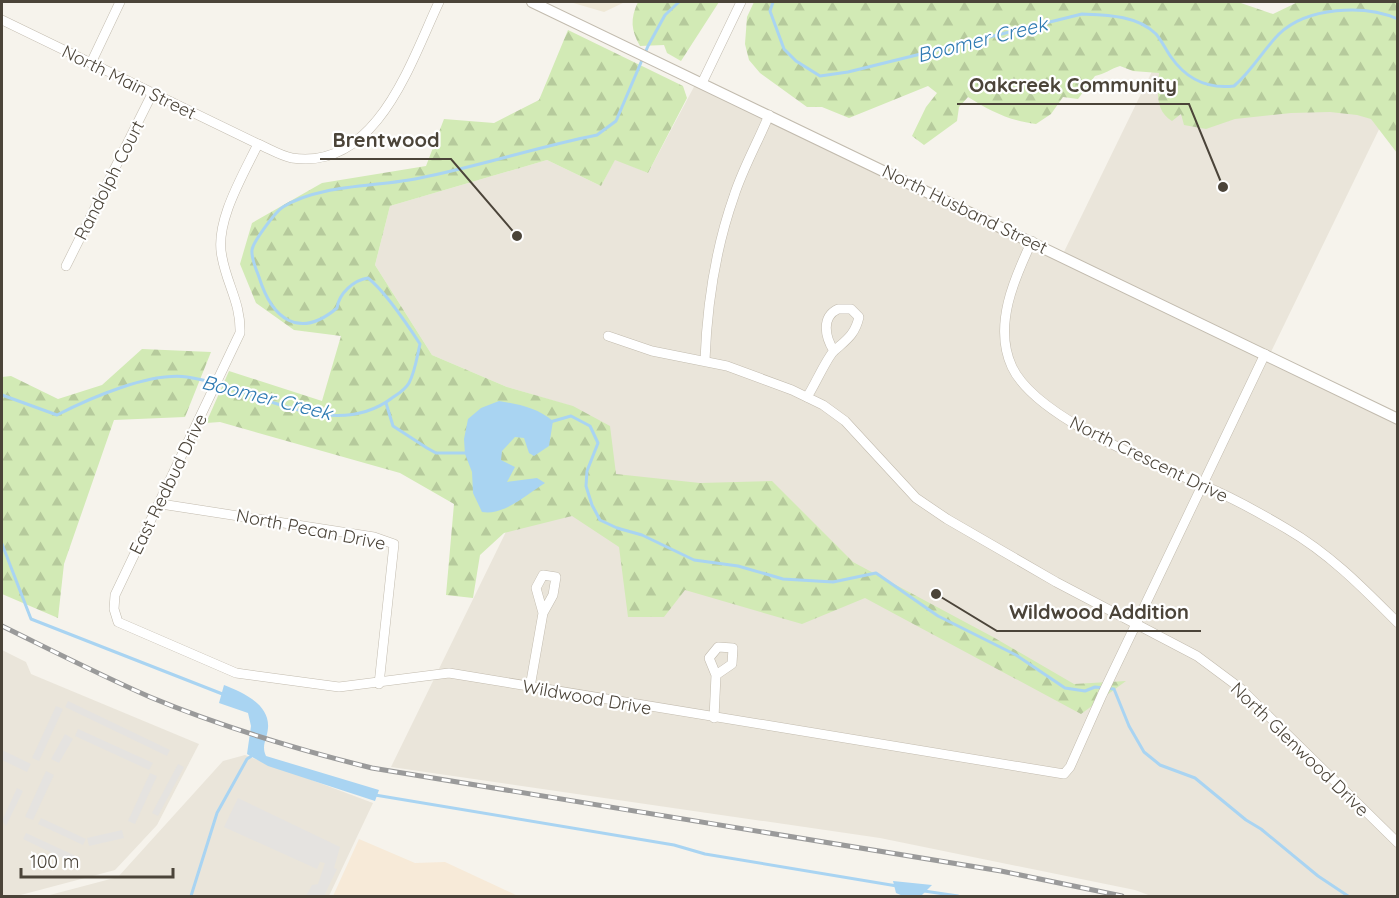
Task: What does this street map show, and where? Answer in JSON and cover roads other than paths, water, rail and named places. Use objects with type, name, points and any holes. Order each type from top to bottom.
[{"type":"street","points":[[91,63],[120,2]]},
{"type":"street","name":"North Main Street","points":[[2,20],[258,144],[291,158],[316,158],[346,149],[368,131],[395,96],[439,2]]},
{"type":"street","name":"North Husband Street","points":[[531,2],[1398,419]]},
{"type":"street","points":[[702,83],[741,2]]},
{"type":"street","name":"Randolph Court","points":[[66,266],[152,94]]},
{"type":"street","points":[[705,360],[706,326],[719,252],[734,195],[769,115]]},
{"type":"street","name":"East Redbud Drive","points":[[118,622],[114,609],[115,596],[161,504],[240,333],[241,314],[222,258],[220,237],[235,190],[258,144]]},
{"type":"street","name":"North Crescent Drive","points":[[1032,241],[1013,284],[1005,324],[1011,366],[1022,385],[1054,413],[1279,524],[1321,551],[1350,574],[1398,623]]},
{"type":"street","points":[[807,397],[834,351],[849,340],[857,325],[859,317],[851,309],[838,309],[828,316],[826,324],[828,342],[834,351]]},
{"type":"street","name":"North Glenwood Drive","points":[[608,336],[652,351],[705,360],[807,397],[845,421],[916,498],[1056,582],[1197,656],[1240,688],[1398,843]]},
{"type":"street","points":[[1137,624],[1265,354]]},
{"type":"street","name":"North Pecan Drive","points":[[161,504],[374,537],[394,544],[379,684]]},
{"type":"street","points":[[530,687],[543,613]]},
{"type":"street","name":"Wildwood Drive","points":[[118,622],[236,673],[339,687],[379,684],[449,673],[1064,774],[1070,767],[1137,624]]},
{"type":"street","points":[[714,718],[716,675]]},
{"type":"water","points":[[499,401],[534,410],[553,421],[549,446],[534,456],[529,453],[524,438],[515,437],[502,451],[501,460],[515,467],[507,482],[537,478],[545,483],[499,511],[482,512],[473,493],[472,472],[465,454],[464,439],[468,419],[481,408]]},
{"type":"water","points":[[224,685],[254,700],[264,712],[268,728],[264,745],[266,756],[379,790],[375,801],[268,766],[247,754],[251,726],[248,713],[219,703]]},
{"type":"water","points":[[893,881],[932,885],[921,896],[903,896],[896,893]]},
{"type":"waterway","name":"Boomer Creek","points":[[2,395],[57,415],[120,388],[172,376],[212,382],[291,408],[317,414],[343,415],[368,411],[392,398],[409,383],[420,344],[396,309],[368,278],[348,288],[338,302],[337,308],[311,323],[299,323],[279,314],[265,292],[253,260],[253,246],[265,227],[283,207],[314,194],[420,178],[597,135],[616,121],[648,46],[665,15],[679,2]]},
{"type":"waterway","name":"Boomer Creek","points":[[773,2],[770,11],[784,49],[796,61],[820,76],[848,72],[1082,14],[1121,17],[1140,23],[1156,34],[1184,72],[1199,81],[1224,87],[1234,86],[1279,34],[1305,18],[1320,13],[1353,10],[1369,11],[1398,19]]},
{"type":"waterway","points":[[386,403],[393,426],[427,448],[436,453],[467,453]]},
{"type":"waterway","points":[[550,422],[571,416],[590,426],[598,443],[587,471],[586,486],[600,520],[617,528],[642,535],[694,560],[738,566],[783,579],[833,582],[876,573],[938,616],[1016,655],[1065,688],[1085,691],[1095,687],[1114,689],[1129,726],[1144,752],[1160,765],[1195,778],[1318,876],[1348,896]]},
{"type":"waterway","points":[[2,544],[31,619],[225,695]]},
{"type":"waterway","points":[[191,896],[217,813],[247,759],[253,755]]},
{"type":"waterway","points":[[375,795],[674,845],[705,854],[897,886]]},
{"type":"waterway","points":[[924,891],[958,896]]},
{"type":"railway","points":[[2,626],[113,680],[177,708],[260,737],[372,768],[1001,871],[1122,896]]},
{"type":"place","name":"Oakcreek Community","points":[[1223,187]]},
{"type":"place","name":"Brentwood","points":[[517,236]]},
{"type":"place","name":"Wildwood Addition","points":[[936,594]]}]
